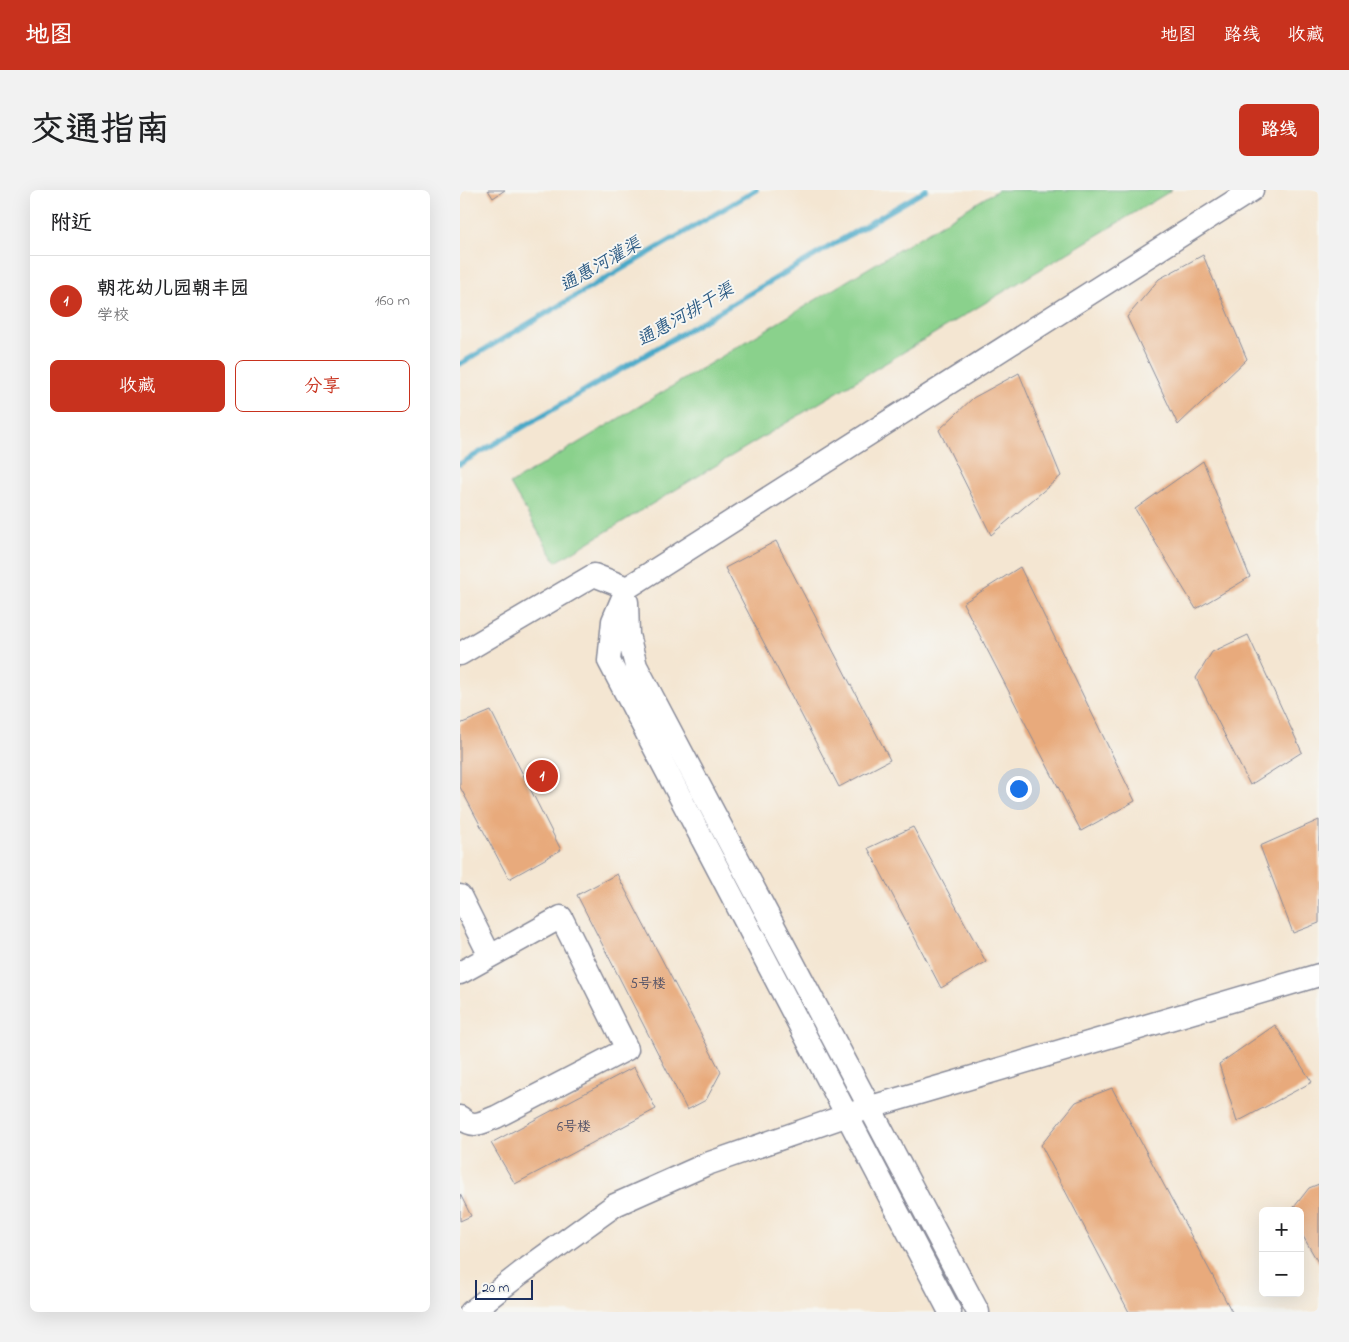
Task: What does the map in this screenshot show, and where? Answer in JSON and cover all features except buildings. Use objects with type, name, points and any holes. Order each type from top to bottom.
[{"type":"street","points":[[950,1312],[609,661],[613,621],[627,588],[1252,190]]},
{"type":"street","points":[[460,654],[594,575],[627,588]]},
{"type":"street","points":[[627,588],[628,635],[636,666],[978,1312]]},
{"type":"street","points":[[460,896],[490,956]]},
{"type":"street","points":[[460,974],[561,917],[628,1049],[496,1118],[475,1125],[466,1122],[460,1117]]},
{"type":"street","points":[[471,1312],[615,1204],[707,1164],[871,1107],[1319,975]]},
{"type":"green space","points":[[998,190],[1172,190],[556,562],[510,484]]},
{"type":"waterway","name":"通惠河灌渠","points":[[460,364],[756,190]]},
{"type":"waterway","name":"通惠河排干渠","points":[[460,464],[926,190]]},
{"type":"place","name":"朝花幼儿园朝丰园","points":[[542,776]]}]
